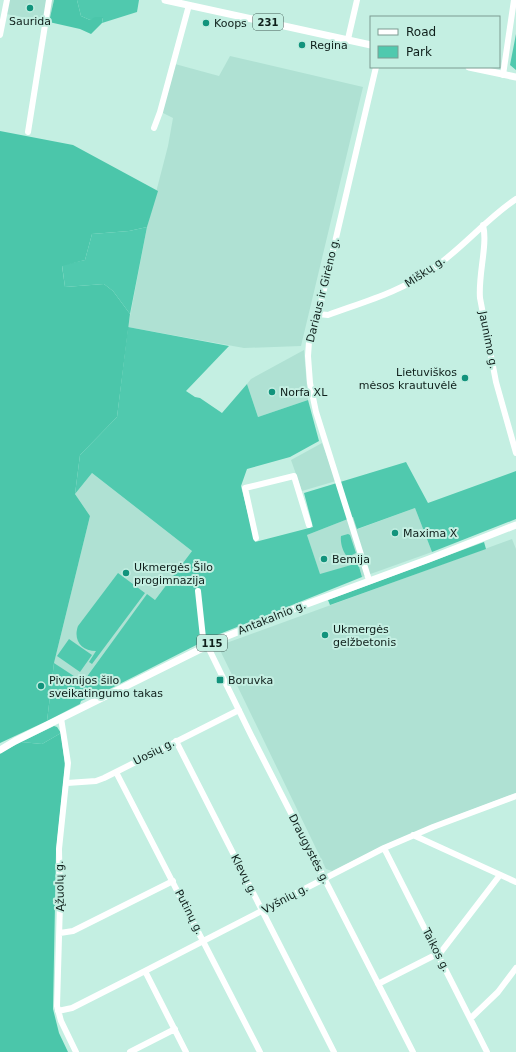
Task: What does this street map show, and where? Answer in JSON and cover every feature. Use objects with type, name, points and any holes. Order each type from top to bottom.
[{"type":"main road","name":"231","points":[[165,0],[186,3],[370,45]]},
{"type":"main road","points":[[473,68],[516,77]]},
{"type":"main road","name":"Antakalnio g.","points":[[0,750],[15,741],[205,646],[256,623],[369,580],[429,560],[516,525]]},
{"type":"main road","name":"Antakalnio g.","points":[[0,746],[15,741]]},
{"type":"street","points":[[0,35],[7,0]]},
{"type":"street","points":[[28,132],[49,0]]},
{"type":"street","points":[[348,39],[357,0]]},
{"type":"street","points":[[503,75],[514,0]]},
{"type":"street","points":[[154,128],[160,112],[186,3]]},
{"type":"street","name":"Dariaus ir Girėno g.","points":[[369,580],[311,395],[308,372],[308,349],[318,314],[376,68]]},
{"type":"street","name":"Miškų g.","points":[[318,314],[328,315],[408,285],[438,265],[483,225],[516,199]]},
{"type":"street","name":"Jaunimo g.","points":[[483,225],[485,237],[478,284],[480,298],[496,382],[516,453]]},
{"type":"street","points":[[256,538],[246,488],[252,486],[294,476],[309,525]]},
{"type":"street","name":"Draugystės g.","points":[[198,591],[205,646],[413,1052]]},
{"type":"street","name":"Uosių g.","points":[[67,784],[96,781],[238,710]]},
{"type":"street","name":"Ąžuolų g.","points":[[61,718],[68,754],[67,784],[59,849],[60,933],[58,1011],[76,1052]]},
{"type":"street","name":"Klevų g.","points":[[176,741],[334,1052]]},
{"type":"street","name":"Putinų g.","points":[[116,772],[204,940],[260,1052]]},
{"type":"street","name":"Vyšnių g.","points":[[58,1011],[72,1008],[384,848],[413,835],[516,796]]},
{"type":"street","points":[[413,835],[516,882]]},
{"type":"street","name":"Taikos g.","points":[[384,848],[488,1052]]},
{"type":"street","points":[[378,984],[438,954],[447,946],[500,875]]},
{"type":"street","points":[[60,933],[73,931],[173,881]]},
{"type":"street","points":[[471,1018],[498,992],[516,968]]},
{"type":"street","points":[[145,971],[186,1052]]},
{"type":"street","points":[[130,1052],[174,1029]]},
{"type":"shaded area","points":[[9,0],[54,0],[49,22],[6,14]]},
{"type":"shaded area","points":[[230,56],[363,87],[301,346],[244,348],[128,327],[147,227],[168,146],[173,118],[161,112],[175,64],[219,76]]},
{"type":"shaded area","points":[[304,350],[308,400],[258,417],[247,384],[251,379]]},
{"type":"shaded area","points":[[322,443],[336,481],[302,491],[291,460]]},
{"type":"shaded area","name":"Ukmergės Šilo progimnazija","points":[[92,473],[192,551],[155,600],[147,595],[82,683],[54,663],[90,516],[75,494]]},
{"type":"shaded area","points":[[415,508],[432,552],[362,577],[358,563],[320,575],[307,535],[353,517],[358,529]]},
{"type":"shaded area","points":[[512,539],[516,549],[516,793],[387,844],[332,871],[326,869],[218,646]]},
{"type":"green space","points":[[54,0],[77,0],[81,16],[90,20],[95,17],[103,17],[102,23],[91,34],[80,29],[49,22]]},
{"type":"green space","points":[[77,0],[139,0],[137,12],[102,23],[103,18],[90,20],[81,16]]},
{"type":"green space","points":[[516,34],[516,70],[510,65]]},
{"type":"green space","points":[[0,131],[73,145],[158,191],[147,227],[129,231],[92,234],[85,260],[62,266],[65,287],[104,284],[113,291],[130,314],[117,417],[80,455],[75,494],[90,516],[54,663],[47,721],[0,743]]},
{"type":"green space","points":[[147,227],[130,314],[113,291],[104,284],[65,287],[62,265],[85,260],[92,234],[129,231]]},
{"type":"green space","points":[[128,327],[229,346],[186,391],[195,397],[200,398],[222,413],[247,384],[258,417],[308,400],[319,441],[290,457],[247,469],[241,486],[255,542],[313,527],[304,493],[406,462],[428,503],[516,471],[516,519],[432,552],[415,508],[357,529],[353,517],[307,535],[320,574],[358,563],[362,577],[212,637],[92,698],[90,697],[81,701],[80,704],[47,721],[54,663],[83,682],[147,594],[155,600],[192,551],[92,473],[75,494],[80,455],[117,417]]},
{"type":"green space","points":[[348,534],[350,535],[356,553],[348,557],[343,551],[341,536]]},
{"type":"green space","points":[[484,542],[486,549],[330,605],[328,600]]},
{"type":"green space","points":[[118,573],[145,593],[92,664],[89,662],[96,651],[82,647],[77,636],[78,626]]},
{"type":"green space","points":[[69,639],[92,655],[80,672],[57,656]]},
{"type":"green space","points":[[54,726],[57,727],[61,733],[42,744],[21,742]]},
{"type":"green space","points":[[61,733],[65,766],[56,852],[53,1009],[59,1033],[68,1052],[0,1052],[0,753],[21,742],[42,744]]},
{"type":"place","name":"Saurida","points":[[30,8]]},
{"type":"place","name":"Koops","points":[[206,23]]},
{"type":"place","name":"Regina","points":[[302,45]]},
{"type":"place","name":"Lietuviškos mėsos krautuvėlė","points":[[465,378]]},
{"type":"place","name":"Norfa XL","points":[[272,392]]},
{"type":"place","name":"Maxima X","points":[[395,533]]},
{"type":"place","name":"Bemija","points":[[324,559]]},
{"type":"place","name":"Ukmergės Šilo progimnazija","points":[[126,573]]},
{"type":"place","name":"Ukmergės gelžbetonis","points":[[325,635]]},
{"type":"place","name":"Boruvka","points":[[220,680]]},
{"type":"place","name":"Pivonijos šilo sveikatingumo takas","points":[[41,686]]}]
